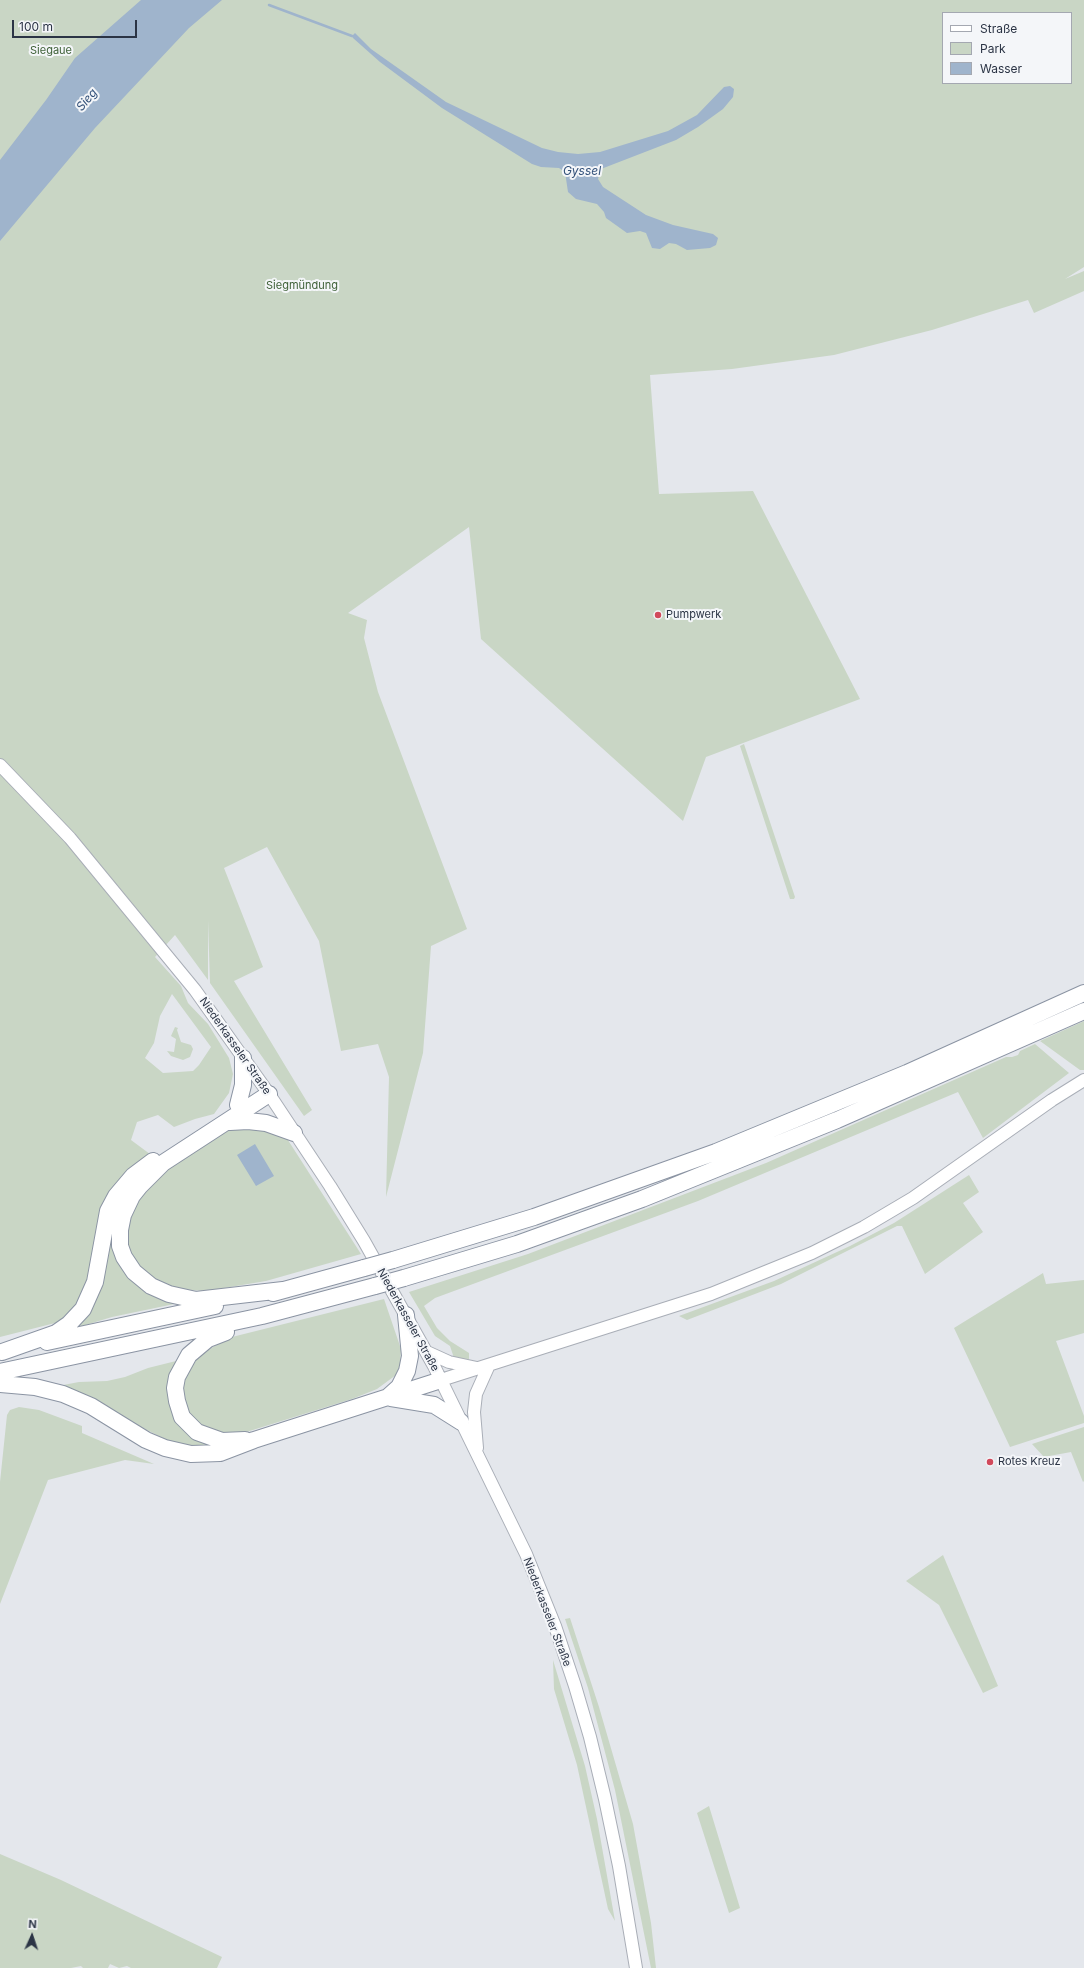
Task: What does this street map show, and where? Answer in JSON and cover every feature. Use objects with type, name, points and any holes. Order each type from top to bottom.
[{"type":"highway","points":[[1,1352],[128,1326],[283,1290],[393,1260],[534,1217],[716,1152],[907,1073],[1084,993]]},
{"type":"highway","points":[[0,1372],[262,1316],[404,1278],[517,1244],[642,1200],[838,1120],[1084,1011]]},
{"type":"highway","points":[[238,1104],[243,1085],[243,1058]]},
{"type":"highway","points":[[267,1091],[228,1123],[163,1163],[140,1186],[132,1196],[123,1215],[120,1230],[120,1246],[124,1257],[134,1272],[151,1286],[169,1294],[196,1300],[283,1290]]},
{"type":"highway","points":[[1,1352],[56,1333],[69,1324],[83,1309],[92,1290],[108,1212],[116,1196],[133,1176],[238,1104],[267,1091]]},
{"type":"highway","points":[[228,1123],[248,1121],[266,1123],[294,1133]]},
{"type":"highway","points":[[387,1397],[399,1387],[409,1364],[410,1356],[406,1315]]},
{"type":"highway","points":[[254,1440],[222,1440],[197,1432],[182,1417],[175,1388],[177,1377],[189,1355],[208,1339],[262,1316]]},
{"type":"highway","points":[[0,1384],[35,1387],[62,1394],[91,1406],[146,1440],[165,1448],[191,1454],[220,1453],[254,1440],[441,1380]]},
{"type":"highway","points":[[387,1397],[434,1405],[461,1422]]},
{"type":"main road","name":"Niederkasseler Straße","points":[[0,765],[70,838],[170,957],[267,1091],[364,1241],[427,1352],[526,1554],[555,1626],[590,1737],[605,1799],[619,1866],[636,1968]]},
{"type":"main road","points":[[441,1380],[711,1294],[812,1253],[864,1227],[913,1198],[1052,1100],[1084,1080]]},
{"type":"main road","points":[[427,1352],[449,1362],[484,1367]]},
{"type":"main road","points":[[478,1457],[474,1412],[476,1394],[484,1367]]},
{"type":"green space","name":"Siegaue","points":[[0,0],[176,0],[0,196]]},
{"type":"green space","name":"Siegmündung","points":[[190,0],[1084,0],[1084,267],[1065,279],[1084,271],[1084,291],[1034,313],[1028,300],[932,330],[834,355],[732,369],[650,375],[659,494],[753,491],[860,699],[706,757],[683,821],[481,639],[469,527],[348,613],[367,620],[364,638],[378,692],[467,929],[431,946],[423,1053],[386,1197],[389,1077],[378,1044],[341,1051],[319,941],[267,847],[224,868],[263,967],[234,981],[312,1110],[304,1116],[210,983],[208,920],[208,980],[175,935],[155,957],[181,986],[188,1003],[208,1024],[229,1058],[233,1074],[229,1093],[214,1114],[174,1127],[158,1115],[137,1122],[131,1140],[154,1157],[135,1169],[85,1289],[75,1309],[59,1322],[0,1337],[0,215]],"holes":[[[172,994],[211,1047],[193,1071],[163,1073],[145,1058],[154,1043],[160,1016]]]},
{"type":"green space","points":[[744,744],[795,897],[794,899],[790,899],[740,746]]},
{"type":"green space","points":[[1084,1021],[1084,1070],[1080,1070],[1040,1041]]},
{"type":"green space","points":[[175,1027],[178,1028],[177,1030],[181,1042],[191,1045],[193,1049],[190,1057],[183,1060],[171,1056],[167,1051],[174,1052],[176,1039],[171,1036]]},
{"type":"green space","points":[[1035,1044],[1069,1073],[983,1138],[958,1092],[698,1201],[435,1298],[424,1306],[437,1328],[450,1341],[469,1353],[469,1359],[454,1358],[450,1346],[435,1336],[409,1292],[528,1254],[766,1163],[1006,1057],[1018,1055],[1020,1051]]},
{"type":"green space","points":[[252,1125],[286,1137],[361,1254],[266,1281],[206,1291],[177,1289],[142,1273],[129,1251],[126,1225],[139,1193],[154,1179],[216,1137],[238,1126]]},
{"type":"green space","points":[[969,1175],[979,1192],[963,1203],[983,1232],[925,1274],[902,1226],[897,1226],[781,1284],[687,1320],[679,1316],[774,1281],[850,1246],[894,1223]]},
{"type":"green space","points":[[116,1216],[137,1284],[153,1296],[179,1303],[112,1317],[69,1330]]},
{"type":"green space","points":[[1043,1273],[1046,1284],[1084,1280],[1084,1333],[1056,1341],[1084,1416],[1084,1423],[1010,1447],[954,1328]]},
{"type":"green space","points":[[384,1299],[401,1349],[400,1366],[396,1375],[377,1389],[352,1399],[240,1434],[226,1435],[210,1431],[196,1423],[183,1403],[184,1376],[200,1355],[228,1338]]},
{"type":"green space","points":[[180,1360],[174,1404],[215,1446],[191,1447],[169,1441],[58,1386],[79,1382],[107,1381]]},
{"type":"green space","points":[[19,1407],[39,1410],[82,1426],[82,1433],[154,1464],[125,1460],[48,1480],[0,1604],[0,1482],[7,1415],[10,1410]]},
{"type":"green space","points":[[1084,1427],[1083,1482],[1071,1452],[1044,1457],[1032,1444]]},
{"type":"green space","points":[[943,1555],[998,1686],[983,1693],[939,1605],[906,1581]]},
{"type":"green space","points":[[570,1618],[599,1707],[633,1824],[651,1923],[656,1968],[651,1968],[615,1790],[588,1688],[565,1619]]},
{"type":"green space","points":[[553,1660],[585,1766],[597,1819],[615,1921],[608,1909],[577,1765],[554,1689]]},
{"type":"green space","points":[[709,1806],[740,1908],[729,1913],[697,1813]]},
{"type":"green space","points":[[0,1854],[61,1880],[222,1957],[217,1968],[131,1968],[127,1966],[119,1968],[110,1964],[108,1968],[83,1968],[81,1966],[71,1968],[0,1968]]},
{"type":"water","name":"Sieg","points":[[141,0],[222,0],[189,28],[95,128],[0,241],[0,160],[46,100],[75,58]]},
{"type":"water","name":"Gyssel","points":[[355,33],[371,49],[446,102],[542,148],[558,152],[578,154],[600,152],[668,131],[697,115],[724,87],[730,86],[734,89],[733,97],[723,109],[698,127],[676,140],[601,169],[598,179],[603,187],[646,215],[673,225],[713,234],[718,238],[716,245],[710,248],[687,250],[676,244],[669,243],[660,249],[652,248],[646,233],[640,231],[627,233],[606,218],[604,212],[597,204],[576,199],[568,192],[565,172],[559,168],[541,167],[532,164],[442,108],[380,62],[353,38],[352,36]]},
{"type":"water","points":[[255,1144],[274,1176],[256,1186],[237,1155]]},
{"type":"waterway","name":"Gyssel","points":[[269,5],[352,36]]},
{"type":"place","name":"Pumpwerk","points":[[658,615]]},
{"type":"place","name":"Rotes Kreuz","points":[[990,1462]]}]
